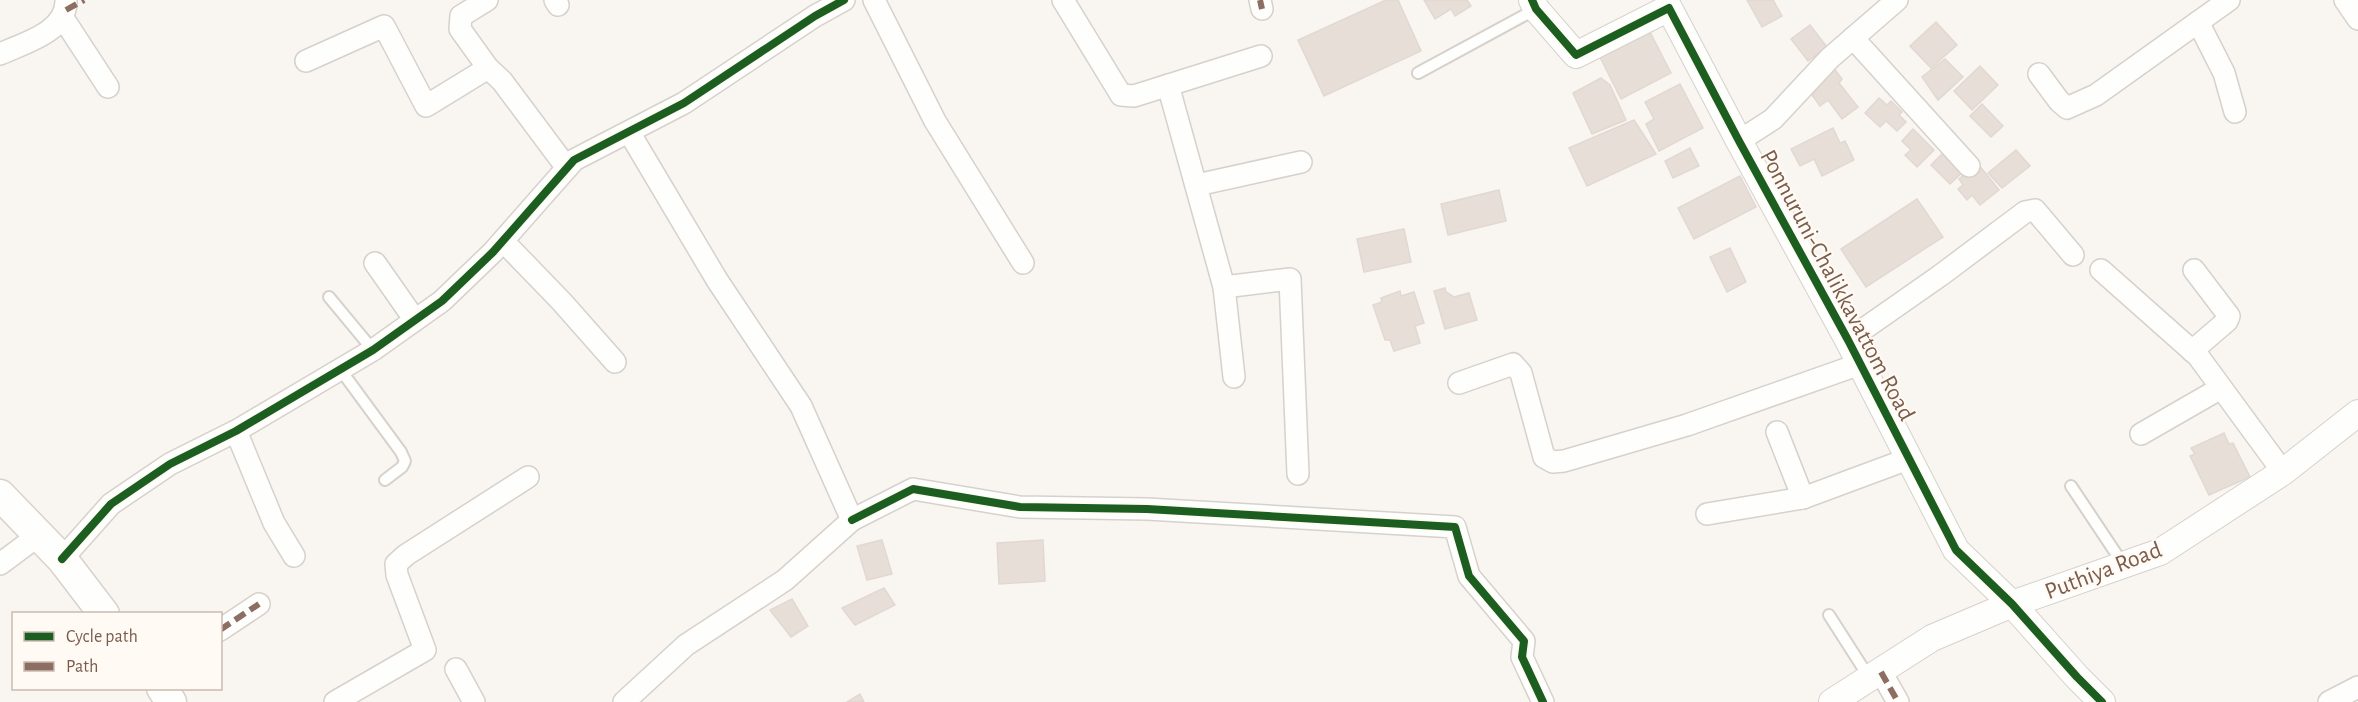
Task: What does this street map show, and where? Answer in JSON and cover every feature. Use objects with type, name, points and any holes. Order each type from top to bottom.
[{"type":"main road","points":[[0,495],[62,559],[102,612]]},
{"type":"street","points":[[487,0],[461,16],[460,29],[567,168]]},
{"type":"street","points":[[62,559],[111,504],[170,464],[236,431],[373,350],[442,301],[503,241],[574,160],[684,103],[815,16],[844,0]]},
{"type":"street","points":[[873,0],[935,121],[1023,263]]},
{"type":"street","points":[[1063,0],[1121,95],[1134,96],[1261,56]]},
{"type":"street","points":[[1739,141],[1773,119],[1830,58],[1896,0]]},
{"type":"street","points":[[2039,74],[2059,102],[2067,108],[2096,95],[2229,0]]},
{"type":"street","points":[[2345,0],[2358,19]]},
{"type":"street","name":"Ponnuruni-Chalikkavattom Road","points":[[1534,4],[1576,55],[1669,8],[1848,340],[1956,550],[2012,604],[2102,702]]},
{"type":"street","points":[[0,54],[47,32],[70,7],[108,87]]},
{"type":"street","points":[[2198,22],[2224,73],[2235,112]]},
{"type":"street","points":[[306,61],[384,26],[426,106],[488,68]]},
{"type":"street","points":[[1853,38],[1969,166]]},
{"type":"street","points":[[1168,85],[1224,287],[1234,377]]},
{"type":"street","points":[[629,132],[717,280],[801,406],[852,520]]},
{"type":"street","points":[[1197,185],[1301,162]]},
{"type":"street","points":[[1848,340],[1941,275],[2025,212],[2035,210],[2073,255]]},
{"type":"street","points":[[503,241],[562,302],[615,362]]},
{"type":"street","points":[[375,263],[415,320]]},
{"type":"street","points":[[2101,270],[2192,351],[2283,472]]},
{"type":"street","points":[[2192,351],[2227,321],[2229,316],[2194,270]]},
{"type":"street","points":[[1224,287],[1290,279],[1298,474]]},
{"type":"street","points":[[1459,383],[1513,364],[1521,373],[1544,457],[1553,462],[1564,461],[1687,424],[1860,364]]},
{"type":"street","points":[[2141,434],[2221,388]]},
{"type":"street","name":"Puthiya Road","points":[[1832,702],[1932,639],[2012,604],[2160,552],[2283,472],[2358,412]]},
{"type":"street","points":[[236,431],[274,523],[294,556]]},
{"type":"street","points":[[1777,432],[1803,498]]},
{"type":"street","points":[[1707,514],[1803,498],[1908,459]]},
{"type":"street","points":[[335,702],[425,650],[397,575],[396,564],[406,555],[528,477]]},
{"type":"street","points":[[624,702],[686,645],[785,580],[852,520],[913,489],[1020,507],[1170,510],[1455,527],[1469,576],[1524,641],[1522,657],[1543,702]]},
{"type":"street","points":[[0,564],[39,535]]},
{"type":"street","points":[[222,629],[259,604]]},
{"type":"street","points":[[456,669],[474,702]]},
{"type":"street","points":[[1876,675],[1898,702]]},
{"type":"street","points":[[2329,702],[2358,687]]},
{"type":"lane","points":[[1418,73],[1534,4]]},
{"type":"lane","points":[[329,297],[373,350]]},
{"type":"lane","points":[[340,369],[401,452],[405,461],[402,467],[385,480]]},
{"type":"lane","points":[[2071,486],[2123,565]]},
{"type":"lane","points":[[1829,615],[1876,675]]},
{"type":"building","points":[[1386,0],[1398,0],[1421,51],[1324,96],[1298,40]]},
{"type":"building","points":[[1424,0],[1467,0],[1471,6],[1455,16],[1451,9],[1435,19]]},
{"type":"building","points":[[1747,0],[1773,0],[1782,16],[1762,27]]},
{"type":"building","points":[[1936,22],[1957,45],[1931,68],[1910,46]]},
{"type":"building","points":[[1810,25],[1827,47],[1808,61],[1791,39]]},
{"type":"building","points":[[1650,32],[1671,73],[1621,99],[1600,57]]},
{"type":"building","points":[[1945,59],[1963,77],[1938,100],[1922,77]]},
{"type":"building","points":[[1980,66],[1998,85],[1972,110],[1954,91]]},
{"type":"building","points":[[1833,67],[1842,79],[1839,83],[1858,107],[1842,119],[1828,100],[1820,106],[1812,95]]},
{"type":"building","points":[[1601,78],[1610,85],[1626,120],[1592,134],[1573,93]]},
{"type":"building","points":[[1680,84],[1703,128],[1659,151],[1646,124],[1654,119],[1645,102]]},
{"type":"building","points":[[1879,98],[1887,105],[1891,101],[1902,112],[1899,115],[1906,122],[1897,131],[1886,121],[1880,127],[1865,113]]},
{"type":"building","points":[[1982,104],[2003,126],[1991,137],[1970,116]]},
{"type":"building","points":[[1634,120],[1656,154],[1587,186],[1569,148]]},
{"type":"building","points":[[1833,128],[1840,143],[1845,141],[1854,160],[1822,176],[1814,159],[1800,166],[1791,149]]},
{"type":"building","points":[[1913,129],[1934,150],[1917,167],[1905,155],[1911,150],[1902,141]]},
{"type":"building","points":[[1690,148],[1699,166],[1673,178],[1665,161]]},
{"type":"building","points":[[2016,150],[2030,166],[2002,188],[1988,173]]},
{"type":"building","points":[[1943,153],[1953,163],[1966,169],[1950,184],[1931,165]]},
{"type":"building","points":[[1978,164],[1999,190],[1980,205],[1972,195],[1967,200],[1958,189],[1963,185],[1959,179]]},
{"type":"building","points":[[1740,176],[1756,207],[1694,239],[1678,208]]},
{"type":"building","points":[[1499,190],[1506,221],[1448,235],[1441,204]]},
{"type":"building","points":[[1917,199],[1943,237],[1866,287],[1841,249]]},
{"type":"building","points":[[1404,229],[1411,262],[1364,272],[1357,239]]},
{"type":"building","points":[[1730,248],[1746,282],[1727,292],[1710,257]]},
{"type":"building","points":[[1445,288],[1446,292],[1454,297],[1469,293],[1477,320],[1445,329],[1434,291]]},
{"type":"building","points":[[1400,291],[1401,296],[1414,292],[1424,323],[1415,326],[1420,343],[1394,351],[1390,340],[1385,340],[1373,305],[1382,302],[1381,298]]},
{"type":"building","points":[[2224,433],[2229,444],[2233,443],[2250,477],[2209,495],[2190,456],[2195,454],[2191,448]]},
{"type":"building","points":[[882,540],[892,574],[867,580],[857,546]]},
{"type":"building","points":[[1043,540],[1045,581],[999,584],[997,543]]},
{"type":"building","points":[[884,588],[895,605],[855,625],[842,608]]},
{"type":"building","points":[[792,599],[808,626],[791,637],[770,610]]},
{"type":"building","points":[[860,694],[864,702],[847,702]]},
{"type":"marked path","points":[[66,10],[84,0]]},
{"type":"marked path","points":[[1260,0],[1262,9]]},
{"type":"marked path","points":[[222,629],[259,604]]},
{"type":"marked path","points":[[1881,672],[1898,702]]},
{"type":"cycle path","points":[[62,559],[111,504],[170,464],[236,431],[373,350],[442,301],[493,252],[574,160],[684,103],[815,16],[844,0]]},
{"type":"cycle path","points":[[1532,0],[1536,9],[1576,55],[1669,8],[1848,340],[1956,550],[2012,604],[2102,702]]},
{"type":"cycle path","points":[[852,520],[913,489],[1020,507],[1147,509],[1455,527],[1469,576],[1524,641],[1522,657],[1543,702]]}]
